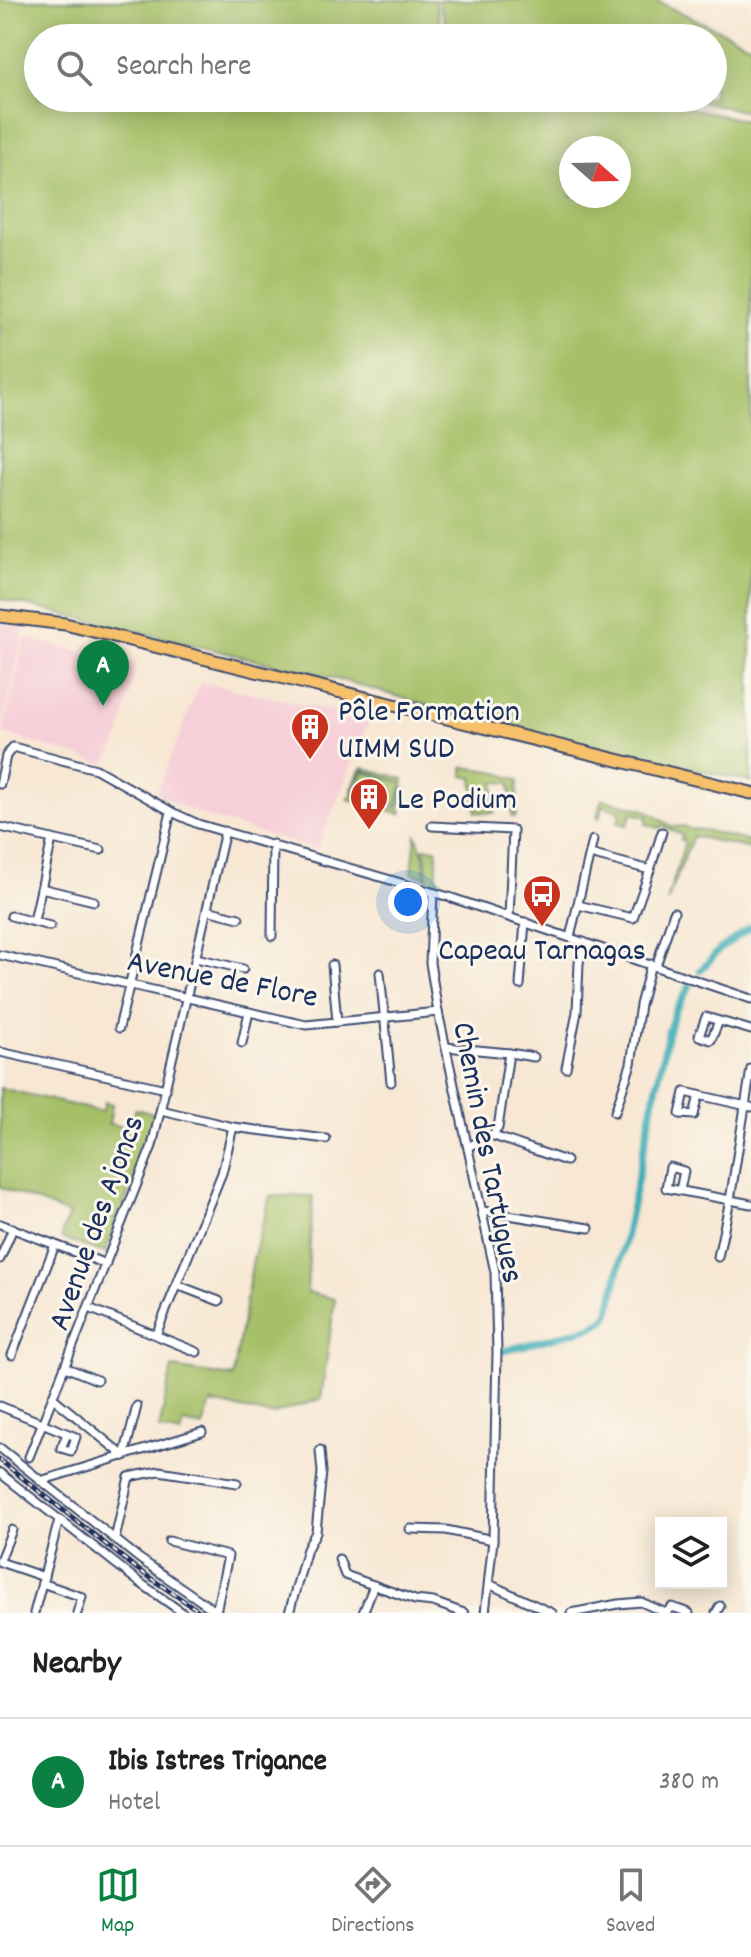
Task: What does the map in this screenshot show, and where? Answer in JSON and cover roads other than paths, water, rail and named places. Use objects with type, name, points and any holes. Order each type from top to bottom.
[{"type":"main road","points":[[0,616],[65,624],[751,793]]},
{"type":"street","points":[[0,782],[9,750],[21,748],[96,769],[198,824],[525,922],[751,999]]},
{"type":"street","points":[[119,1028],[171,812]]},
{"type":"street","points":[[432,826],[513,830],[509,917]]},
{"type":"street","points":[[0,827],[101,850]]},
{"type":"street","name":"Avenue des Ajoncs","points":[[29,1457],[152,1146],[225,831]]},
{"type":"street","points":[[578,905],[633,918],[662,832]]},
{"type":"street","points":[[34,921],[52,839]]},
{"type":"street","points":[[570,937],[593,840]]},
{"type":"street","points":[[272,936],[273,844]]},
{"type":"street","points":[[590,854],[650,870]]},
{"type":"street","points":[[41,888],[94,901]]},
{"type":"street","name":"Chemin des Tartugues","points":[[433,893],[430,963],[438,1012],[495,1272],[493,1540],[485,1613]]},
{"type":"street","points":[[207,910],[239,918]]},
{"type":"street","points":[[615,1112],[631,1064],[640,1005],[674,912]]},
{"type":"street","points":[[11,916],[50,926]]},
{"type":"street","points":[[520,985],[525,922]]},
{"type":"street","points":[[566,1068],[577,1012],[579,963],[584,942]]},
{"type":"street","name":"Avenue de Flore","points":[[0,955],[306,1025],[438,1012]]},
{"type":"street","points":[[196,958],[243,969]]},
{"type":"street","points":[[332,965],[337,1022]]},
{"type":"street","points":[[380,973],[391,1082]]},
{"type":"street","points":[[242,1043],[249,1012]]},
{"type":"street","points":[[719,1021],[751,1030]]},
{"type":"street","points":[[446,1047],[534,1057]]},
{"type":"street","points":[[0,1052],[166,1089]]},
{"type":"street","points":[[468,1147],[498,1128],[509,1053]]},
{"type":"street","points":[[718,1257],[747,1106],[751,1069]]},
{"type":"street","points":[[699,1095],[747,1106]]},
{"type":"street","points":[[161,1110],[233,1127],[326,1139]]},
{"type":"street","points":[[156,1335],[222,1173],[233,1127]]},
{"type":"street","points":[[491,1135],[566,1161]]},
{"type":"street","points":[[680,1190],[751,1204]]},
{"type":"street","points":[[483,1211],[589,1228]]},
{"type":"street","points":[[0,1224],[106,1264]]},
{"type":"street","points":[[0,1259],[13,1228]]},
{"type":"street","points":[[12,1355],[55,1245]]},
{"type":"street","points":[[177,1285],[219,1301]]},
{"type":"street","points":[[89,1308],[197,1352]]},
{"type":"street","points":[[65,1367],[97,1380]]},
{"type":"street","points":[[52,1397],[124,1456]]},
{"type":"street","points":[[0,1406],[67,1434]]},
{"type":"street","points":[[124,1456],[137,1406]]},
{"type":"street","points":[[40,1481],[202,1432]]},
{"type":"street","points":[[0,1448],[115,1539],[217,1612],[228,1556],[169,1541]]},
{"type":"street","points":[[289,1613],[307,1549],[316,1532],[322,1472],[320,1450]]},
{"type":"street","points":[[115,1539],[129,1477],[159,1471],[237,1483]]},
{"type":"street","points":[[0,1473],[183,1613]]},
{"type":"street","points":[[34,1613],[59,1520]]},
{"type":"street","points":[[410,1529],[446,1530],[493,1540]]},
{"type":"street","points":[[12,1530],[0,1561],[82,1597],[77,1613]]},
{"type":"street","points":[[339,1559],[345,1575],[415,1600],[433,1602],[464,1613]]},
{"type":"street","points":[[489,1584],[548,1612]]},
{"type":"street","points":[[363,1613],[374,1585]]},
{"type":"street","points":[[571,1613],[641,1602],[652,1610],[666,1613],[672,1607],[689,1613]]},
{"type":"waterway","points":[[700,971],[720,949],[751,927]]},
{"type":"waterway","points":[[504,1351],[592,1327],[606,1319],[668,1032],[675,1011],[690,986]]},
{"type":"railway","points":[[0,1460],[137,1569],[202,1613]]},
{"type":"place","name":"Ibis Istres Trigance","points":[[103,706]]},
{"type":"place","name":"Pôle Formation UIMM SUD","points":[[310,761]]},
{"type":"place","name":"Le Podium","points":[[369,831]]},
{"type":"place","name":"Capeau Tarnagas","points":[[542,928]]}]
